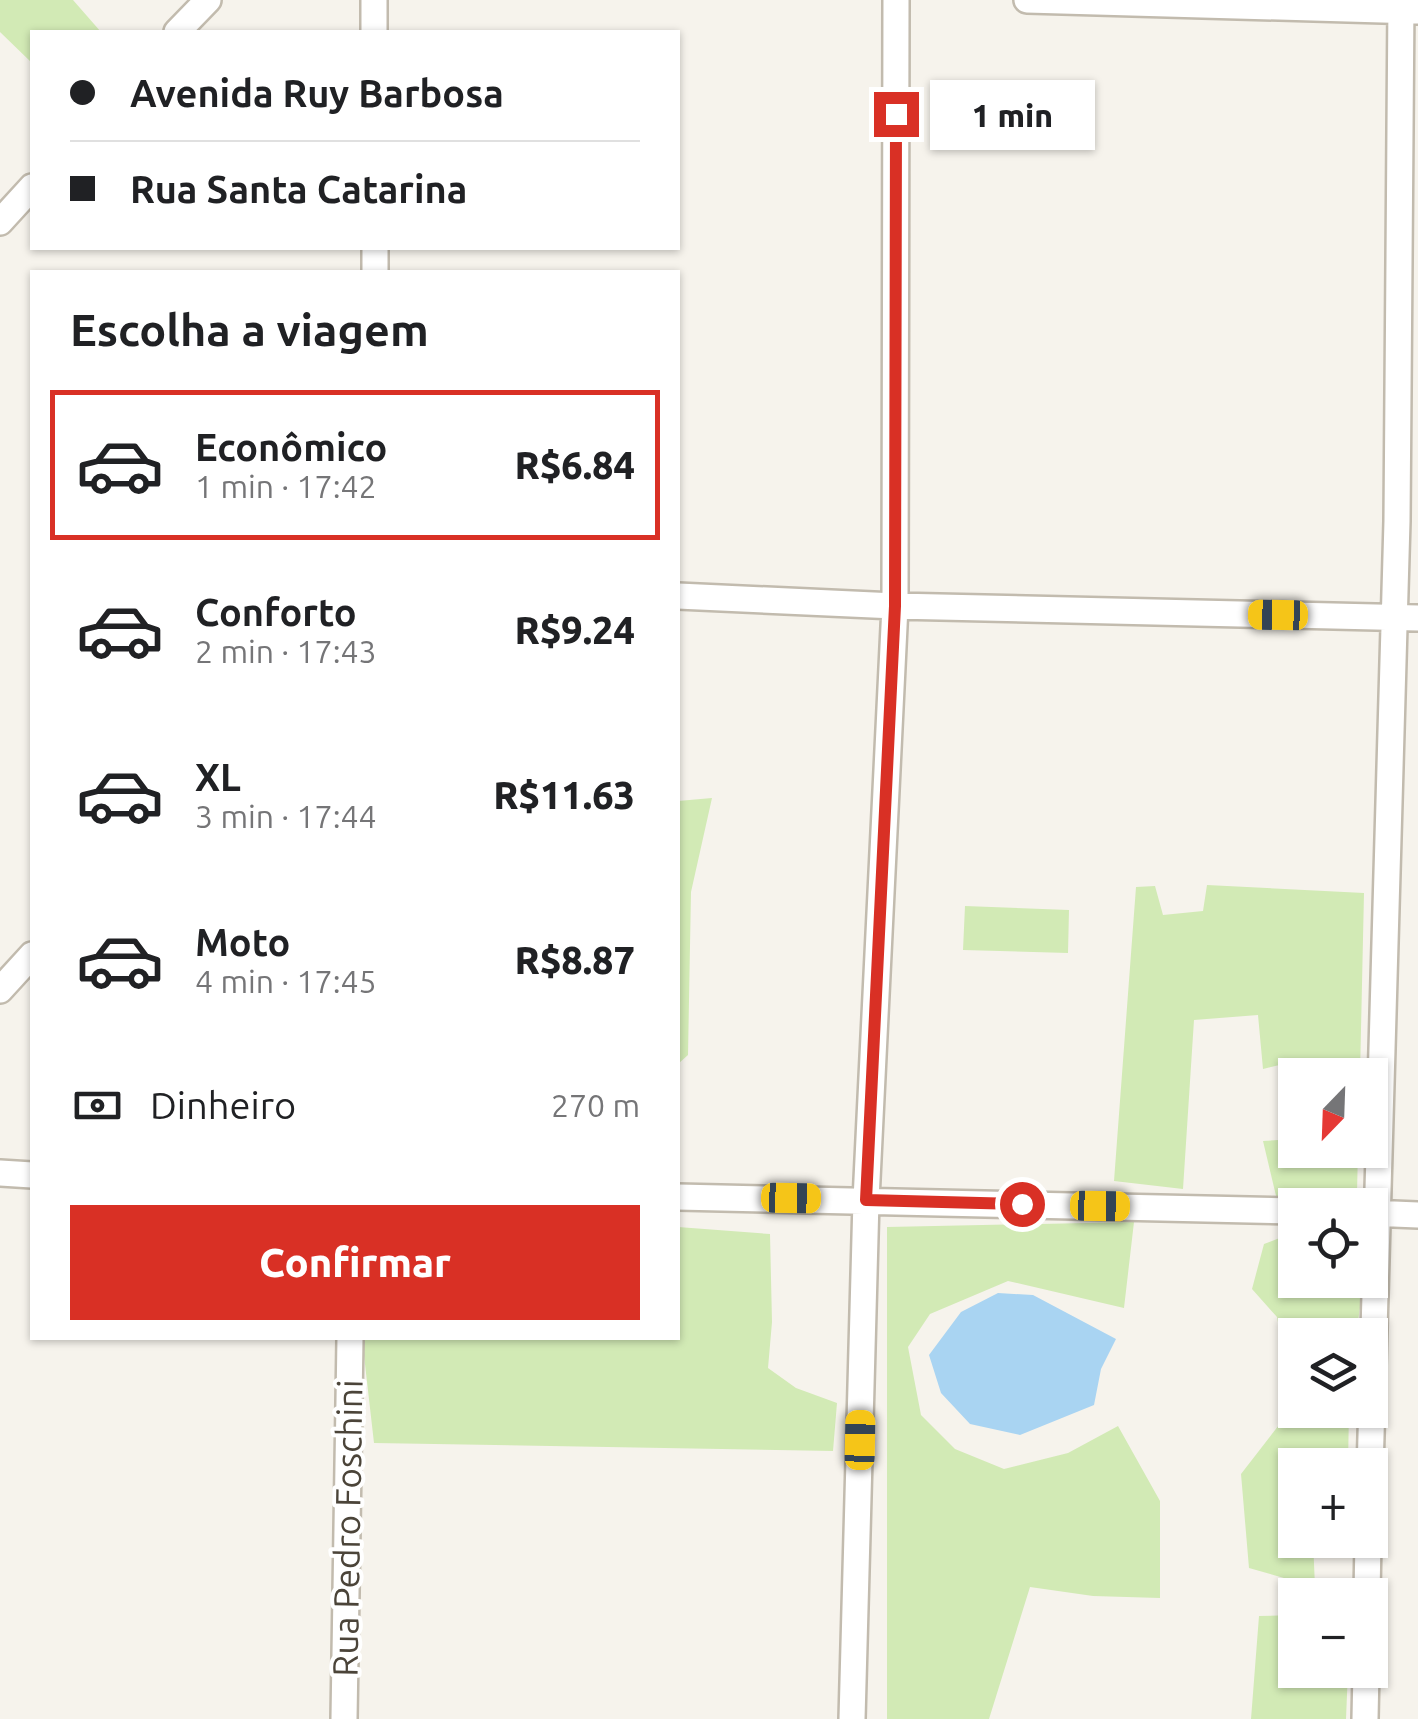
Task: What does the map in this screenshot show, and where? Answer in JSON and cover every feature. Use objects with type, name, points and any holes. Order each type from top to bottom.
[{"type":"street","points":[[179,30],[208,0]]},
{"type":"street","points":[[374,0],[374,30]]},
{"type":"street","points":[[852,1719],[866,1200],[895,606],[896,0]]},
{"type":"street","points":[[1027,0],[1407,7],[1406,618],[1374,1188]]},
{"type":"street","points":[[0,222],[30,189]]},
{"type":"street","points":[[680,596],[895,606],[1406,618]]},
{"type":"street","points":[[0,990],[30,956]]},
{"type":"street","points":[[0,1173],[30,1174]]},
{"type":"street","points":[[680,1197],[1278,1211]]},
{"type":"street","points":[[1388,1214],[1418,1215]]},
{"type":"street","points":[[1370,1448],[1372,1298]]},
{"type":"street","name":"Rua Pedro Foschini","points":[[344,1719],[350,1340]]},
{"type":"street","points":[[1364,1719],[1365,1688]]},
{"type":"green space","points":[[0,0],[73,0],[99,30],[30,30],[30,61],[0,32]]},
{"type":"green space","points":[[712,798],[691,892],[688,1055],[680,1062],[680,801]]},
{"type":"green space","points":[[1207,885],[1364,893],[1360,1058],[1278,1058],[1278,1065],[1263,1069],[1258,1015],[1194,1020],[1183,1189],[1114,1181],[1136,887],[1155,886],[1163,915],[1203,911]]},
{"type":"green space","points":[[965,906],[1069,910],[1068,953],[963,950]]},
{"type":"green space","points":[[1278,1140],[1278,1168],[1358,1168],[1357,1188],[1278,1188],[1277,1200],[1263,1141]]},
{"type":"green space","points":[[1134,1222],[1124,1308],[1008,1281],[930,1314],[908,1347],[921,1415],[955,1449],[1004,1469],[1068,1453],[1118,1426],[1160,1501],[1160,1598],[1093,1596],[1030,1587],[989,1719],[887,1719],[887,1227]]},
{"type":"green space","points":[[680,1227],[770,1234],[772,1322],[768,1368],[796,1388],[837,1403],[833,1451],[374,1443],[362,1340],[680,1340]]},
{"type":"green space","points":[[1278,1239],[1278,1298],[1361,1298],[1359,1318],[1278,1318],[1278,1322],[1252,1289],[1264,1244]]},
{"type":"green space","points":[[1278,1426],[1349,1428],[1348,1448],[1278,1448],[1278,1558],[1314,1558],[1315,1578],[1284,1578],[1249,1568],[1241,1474]]},
{"type":"green space","points":[[1278,1615],[1278,1688],[1347,1688],[1346,1719],[1251,1719],[1259,1616]]},
{"type":"water","points":[[998,1293],[1033,1295],[1116,1339],[1101,1369],[1094,1405],[1020,1435],[970,1424],[941,1393],[929,1355],[961,1312]]},
{"type":"route","points":[[896,114],[895,606],[866,1200],[1022,1204]]}]
